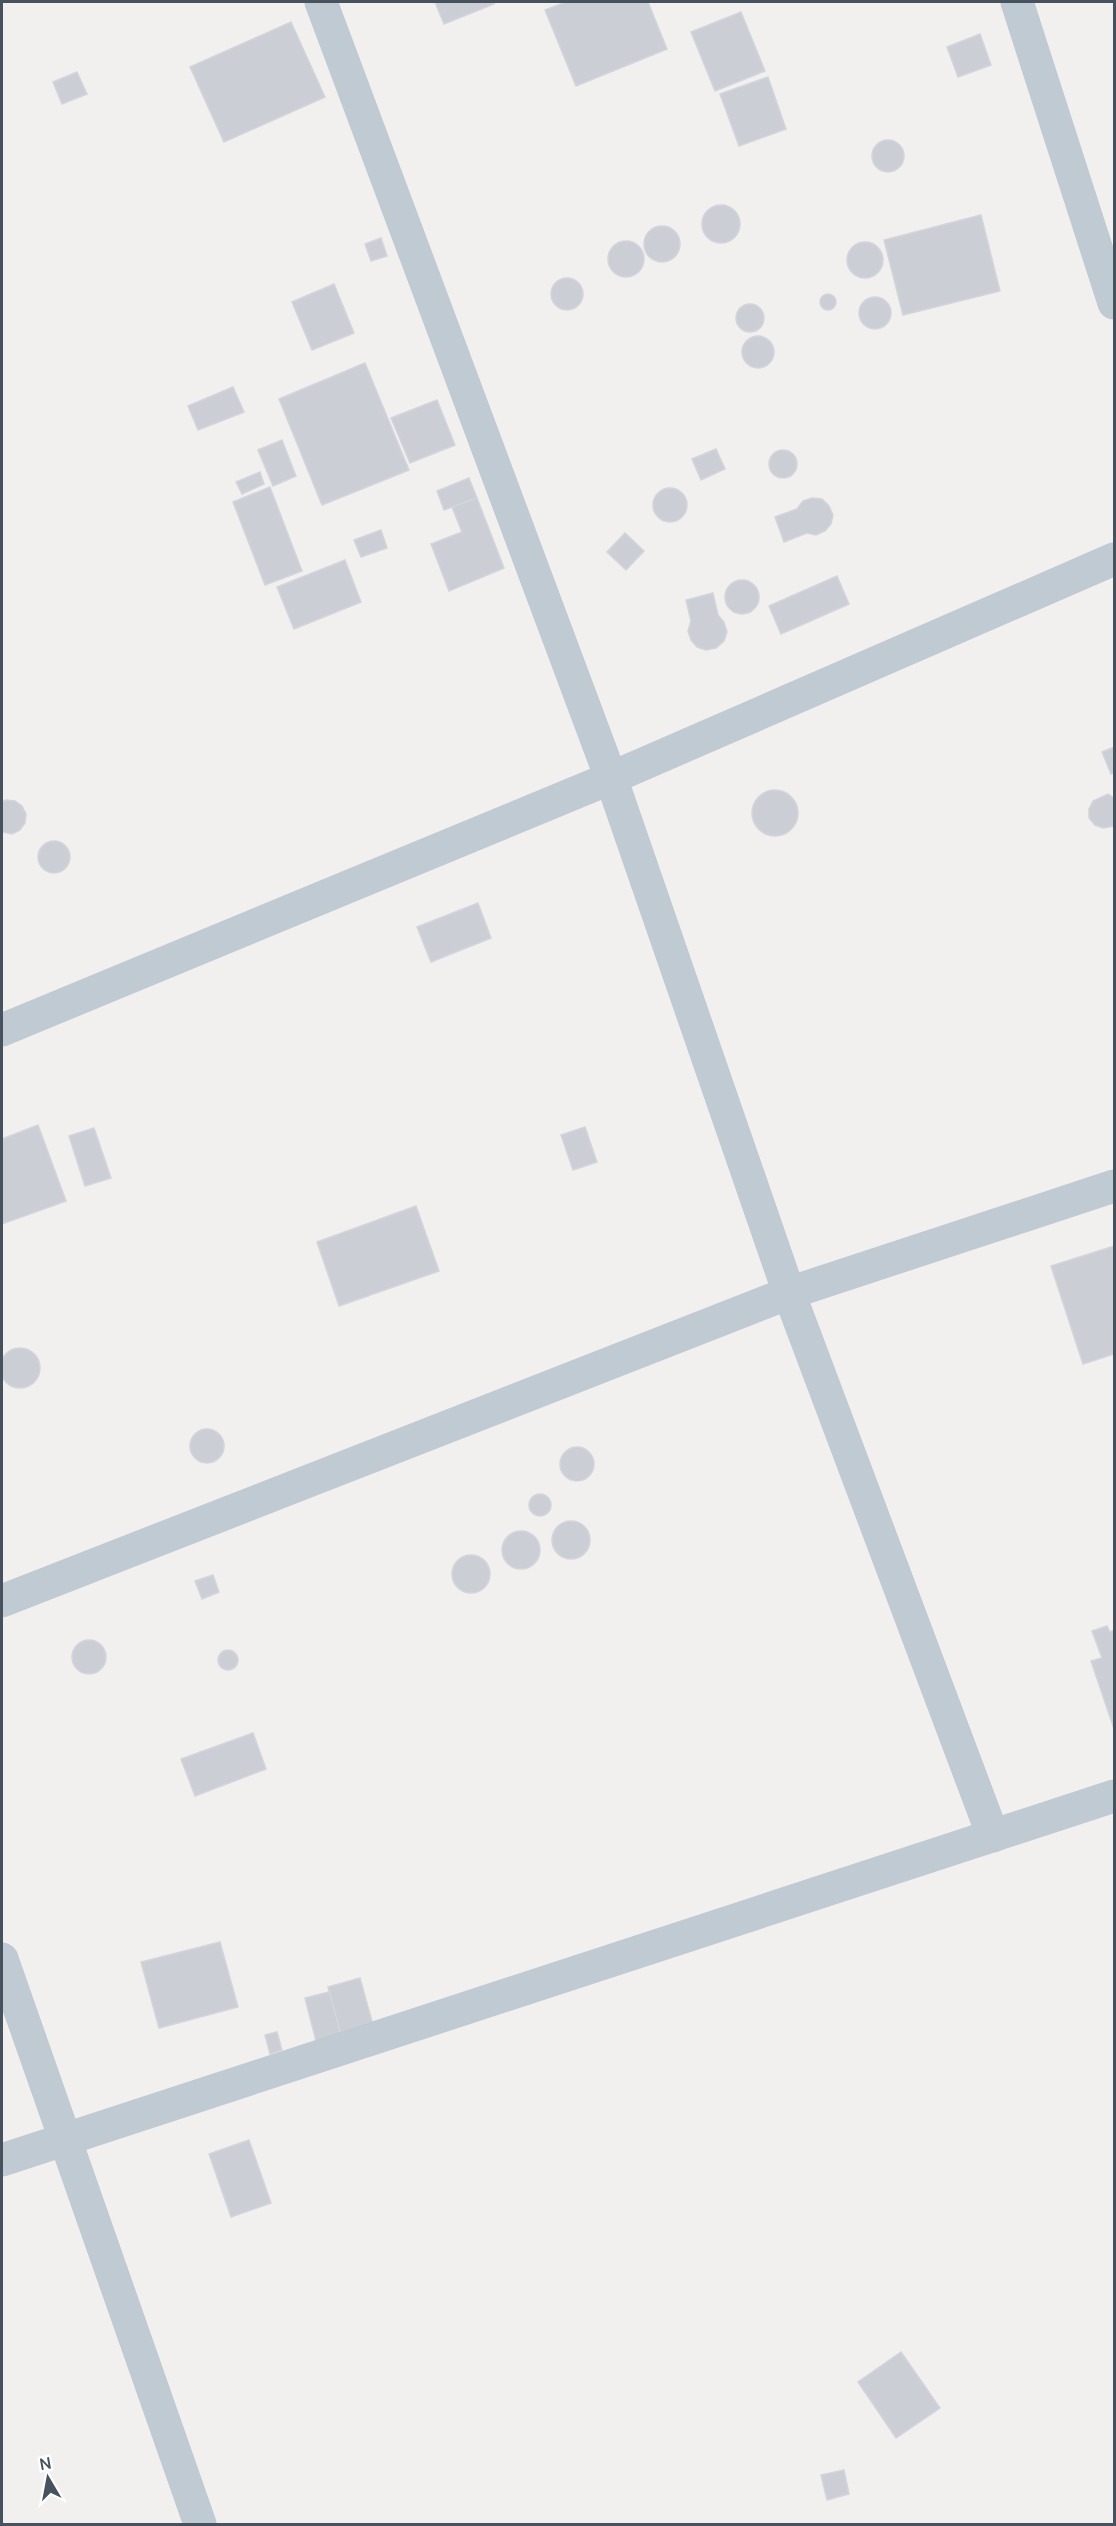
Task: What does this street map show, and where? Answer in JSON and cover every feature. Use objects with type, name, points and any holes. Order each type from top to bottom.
[{"type":"street","points":[[321,2],[611,778],[789,1293],[993,1836]]},
{"type":"street","points":[[1017,2],[1114,303]]},
{"type":"street","points":[[2,1030],[611,778],[1114,559]]},
{"type":"street","points":[[2,1601],[789,1293],[1114,1186]]},
{"type":"street","points":[[2,2160],[1114,1796]]},
{"type":"street","points":[[2,1959],[200,2524]]},
{"type":"building","points":[[435,2],[492,2],[494,4],[444,24]]},
{"type":"building","points":[[566,2],[648,2],[667,49],[576,86],[545,10]]},
{"type":"building","points":[[741,12],[765,71],[715,91],[691,32]]},
{"type":"building","points":[[291,22],[325,97],[224,142],[190,67]]},
{"type":"building","points":[[980,34],[991,65],[958,77],[947,47]]},
{"type":"building","points":[[77,72],[87,94],[62,104],[53,82]]},
{"type":"building","points":[[768,77],[786,129],[739,146],[720,94]]},
{"type":"building","points":[[888,140],[900,144],[904,156],[900,168],[888,172],[876,168],[872,156],[876,144]]},
{"type":"building","points":[[721,205],[735,210],[740,224],[735,238],[721,243],[707,238],[702,224],[707,210]]},
{"type":"building","points":[[981,215],[1000,291],[903,315],[884,240]]},
{"type":"building","points":[[662,226],[675,231],[680,244],[675,257],[662,262],[649,257],[644,244],[649,231]]},
{"type":"building","points":[[381,238],[387,256],[371,261],[365,244]]},
{"type":"building","points":[[626,241],[639,246],[644,259],[639,272],[626,277],[613,272],[608,259],[613,246]]},
{"type":"building","points":[[865,242],[878,247],[883,260],[878,273],[865,278],[852,273],[847,260],[852,247]]},
{"type":"building","points":[[567,278],[578,283],[583,294],[578,305],[567,310],[556,305],[551,294],[556,283]]},
{"type":"building","points":[[334,284],[354,333],[312,350],[292,302]]},
{"type":"building","points":[[828,294],[836,302],[828,310],[820,302]]},
{"type":"building","points":[[875,297],[886,302],[891,313],[886,324],[875,329],[864,324],[859,313],[864,302]]},
{"type":"building","points":[[750,304],[760,308],[764,318],[760,328],[750,332],[740,328],[736,318],[740,308]]},
{"type":"building","points":[[758,336],[769,341],[774,352],[769,363],[758,368],[747,363],[742,352],[747,341]]},
{"type":"building","points":[[365,363],[409,470],[322,505],[279,399]]},
{"type":"building","points":[[233,387],[244,412],[198,430],[188,406]]},
{"type":"building","points":[[437,400],[455,445],[410,463],[391,418]]},
{"type":"building","points":[[282,440],[296,476],[273,486],[258,450]]},
{"type":"building","points":[[716,449],[725,469],[701,480],[692,459]]},
{"type":"building","points":[[783,450],[793,454],[797,464],[793,474],[783,478],[773,474],[769,464],[773,454]]},
{"type":"building","points":[[260,472],[264,484],[242,494],[236,482]]},
{"type":"building","points":[[469,478],[477,498],[444,510],[437,491]]},
{"type":"building","points":[[270,487],[302,571],[265,585],[233,502]]},
{"type":"building","points":[[670,488],[682,493],[687,505],[682,517],[670,522],[658,517],[653,505],[658,493]]},
{"type":"building","points":[[477,498],[504,568],[449,591],[431,544],[462,532],[452,507]]},
{"type":"building","points":[[812,498],[822,499],[829,506],[833,515],[831,524],[825,531],[816,535],[807,533],[784,542],[775,517],[797,509],[803,501]]},
{"type":"building","points":[[381,530],[387,548],[361,557],[354,540]]},
{"type":"building","points":[[625,533],[644,551],[626,570],[607,552]]},
{"type":"building","points":[[345,560],[361,602],[294,629],[277,587]]},
{"type":"building","points":[[837,576],[849,604],[781,634],[769,606]]},
{"type":"building","points":[[742,580],[754,585],[759,597],[754,609],[742,614],[730,609],[725,597],[730,585]]},
{"type":"building","points":[[713,593],[718,615],[724,622],[727,632],[724,641],[716,648],[706,650],[697,647],[691,640],[688,631],[691,621],[686,600]]},
{"type":"building","points":[[1114,747],[1114,773],[1111,774],[1102,752]]},
{"type":"building","points":[[775,790],[791,797],[798,813],[791,829],[775,836],[759,829],[752,813],[759,797]]},
{"type":"building","points":[[1108,794],[1114,798],[1114,826],[1103,828],[1095,825],[1089,818],[1089,809],[1093,801]]},
{"type":"building","points":[[15,801],[22,806],[26,814],[25,823],[20,830],[12,834],[2,832],[2,802]]},
{"type":"building","points":[[54,841],[65,846],[70,857],[65,868],[54,873],[43,868],[38,857],[43,846]]},
{"type":"building","points":[[478,903],[491,938],[431,962],[417,927]]},
{"type":"building","points":[[38,1125],[66,1201],[2,1224],[2,1139]]},
{"type":"building","points":[[585,1127],[597,1162],[573,1170],[561,1135]]},
{"type":"building","points":[[94,1128],[111,1178],[85,1186],[69,1136]]},
{"type":"building","points":[[416,1206],[439,1271],[339,1306],[317,1242]]},
{"type":"building","points":[[1114,1246],[1114,1354],[1083,1364],[1051,1266]]},
{"type":"building","points":[[20,1348],[34,1354],[40,1368],[34,1382],[20,1388],[6,1382],[0,1368],[6,1354]]},
{"type":"building","points":[[207,1429],[219,1434],[224,1446],[219,1458],[207,1463],[195,1458],[190,1446],[195,1434]]},
{"type":"building","points":[[577,1447],[589,1452],[594,1464],[589,1476],[577,1481],[565,1476],[560,1464],[565,1452]]},
{"type":"building","points":[[536,1494],[544,1494],[551,1501],[551,1509],[544,1516],[536,1516],[529,1509],[529,1501]]},
{"type":"building","points":[[571,1521],[585,1526],[590,1540],[585,1554],[571,1559],[557,1554],[552,1540],[557,1526]]},
{"type":"building","points":[[521,1531],[528,1532],[534,1537],[539,1543],[539,1557],[534,1563],[528,1568],[521,1569],[514,1568],[508,1563],[503,1557],[502,1550],[503,1543],[508,1537],[514,1532]]},
{"type":"building","points":[[471,1555],[484,1561],[490,1574],[484,1587],[471,1593],[458,1587],[452,1574],[458,1561]]},
{"type":"building","points":[[213,1575],[219,1592],[202,1599],[195,1581]]},
{"type":"building","points":[[1107,1626],[1110,1632],[1114,1630],[1114,1729],[1091,1661],[1102,1658],[1092,1631]]},
{"type":"building","points":[[89,1640],[101,1645],[106,1657],[101,1669],[89,1674],[77,1669],[72,1657],[77,1645]]},
{"type":"building","points":[[228,1650],[235,1653],[238,1660],[235,1667],[228,1670],[221,1667],[218,1660],[221,1653]]},
{"type":"building","points":[[253,1733],[266,1769],[195,1796],[181,1759]]},
{"type":"building","points":[[220,1942],[238,2007],[159,2028],[141,1962]]},
{"type":"building","points":[[360,1978],[373,2025],[341,2035],[328,1987]]},
{"type":"building","points":[[329,1992],[341,2035],[316,2041],[305,1998]]},
{"type":"building","points":[[277,2032],[282,2050],[270,2054],[265,2035]]},
{"type":"building","points":[[249,2140],[271,2203],[231,2217],[209,2154]]},
{"type":"building","points":[[901,2352],[940,2408],[896,2438],[858,2382]]},
{"type":"building","points":[[844,2470],[849,2494],[827,2500],[821,2475]]}]
